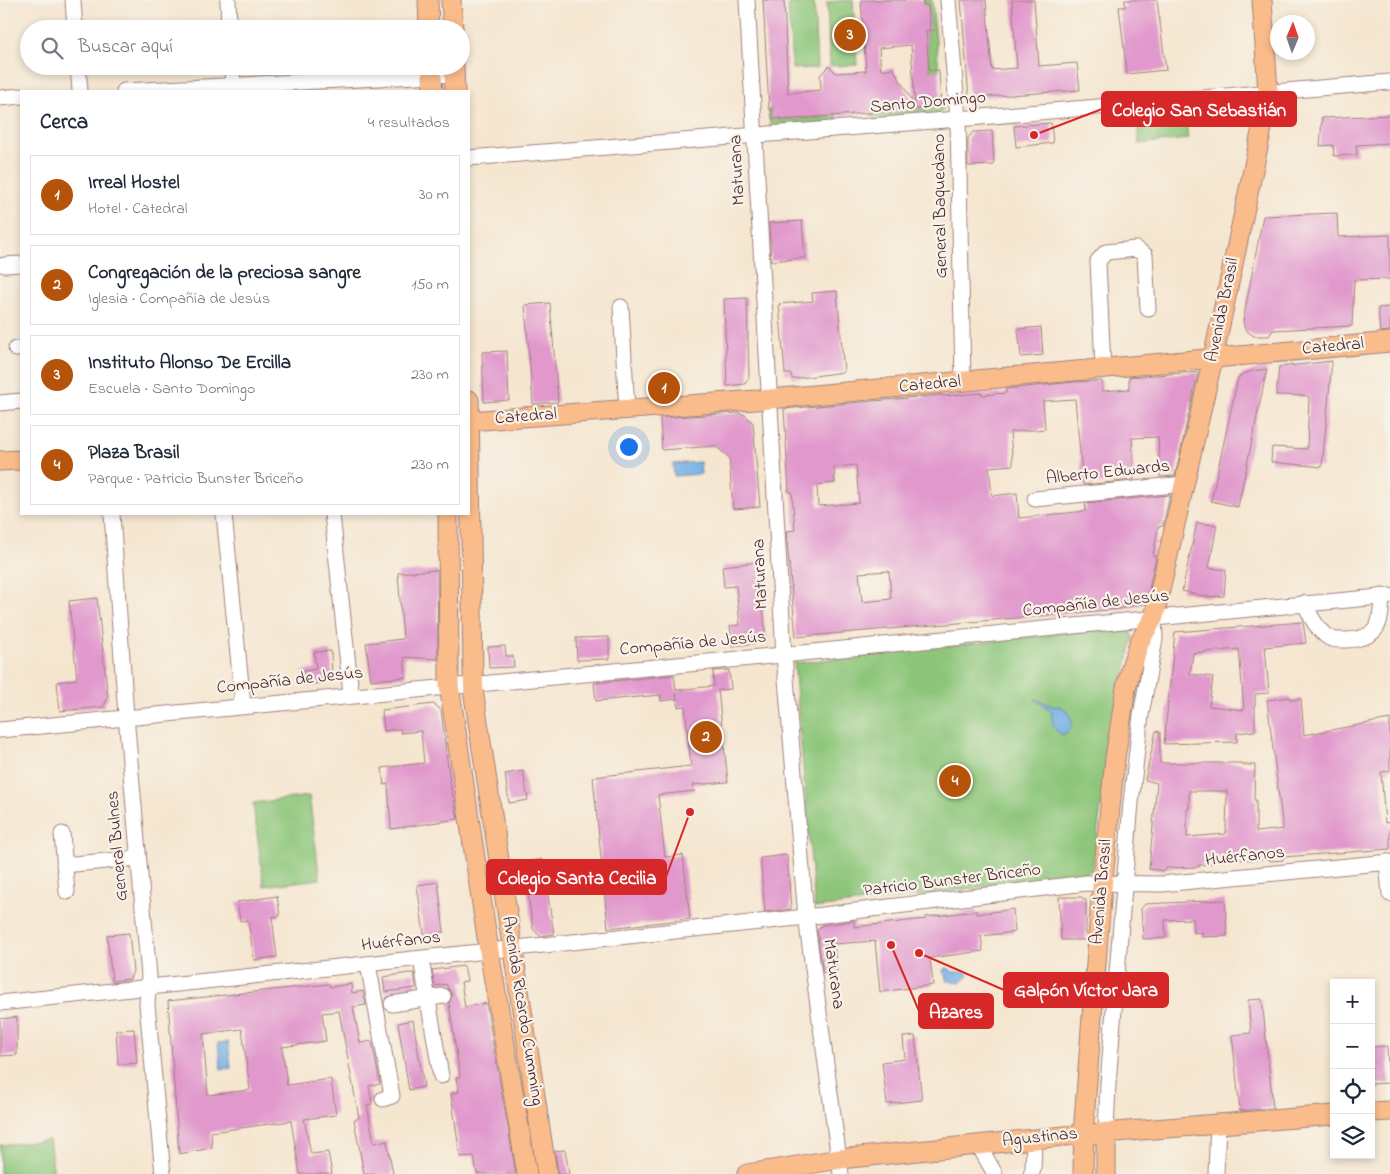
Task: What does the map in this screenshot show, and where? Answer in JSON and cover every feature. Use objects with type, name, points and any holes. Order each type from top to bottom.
[{"type":"main road","points":[[428,0],[429,20]]},
{"type":"main road","points":[[451,0],[452,20]]},
{"type":"main road","name":"Avenida Brasil","points":[[1083,1174],[1084,1134],[1103,883],[1115,758],[1126,688],[1136,649],[1154,617],[1213,358],[1262,128],[1268,92],[1262,0]]},
{"type":"main road","name":"Catedral","points":[[470,421],[770,400],[1390,342]]},
{"type":"main road","points":[[0,462],[20,460]]},
{"type":"main road","name":"Avenida Ricardo Cumming","points":[[470,486],[473,683],[547,1174]]},
{"type":"main road","name":"Avenida Ricardo Cumming","points":[[448,515],[449,685],[489,951],[526,1174]]},
{"type":"main road","points":[[471,834],[494,830]]},
{"type":"main road","points":[[1375,1112],[1390,1111]]},
{"type":"main road","name":"Agustinas","points":[[747,1174],[841,1166],[978,1144],[1106,1132],[1330,1115]]},
{"type":"main road","name":"Avenida Brasil","points":[[1106,1132],[1106,1174]]},
{"type":"street","points":[[73,0],[74,20]]},
{"type":"street","points":[[228,0],[229,20]]},
{"type":"street","name":"Maturana","points":[[747,0],[784,655],[806,917],[841,1166]]},
{"type":"street","name":"General Baquedano","points":[[948,0],[958,119],[963,382]]},
{"type":"street","points":[[79,75],[80,90]]},
{"type":"street","points":[[232,75],[233,86]]},
{"type":"street","points":[[146,90],[455,77]]},
{"type":"street","name":"Santo Domingo","points":[[470,158],[669,136],[755,135],[1390,82]]},
{"type":"street","points":[[0,98],[20,96]]},
{"type":"street","points":[[1104,368],[1098,261],[1106,252],[1136,249],[1145,255],[1148,309]]},
{"type":"street","points":[[4,265],[20,264]]},
{"type":"street","points":[[621,307],[626,410]]},
{"type":"street","points":[[0,403],[20,401]]},
{"type":"street","name":"Alberto Edwards","points":[[1035,499],[1184,484]]},
{"type":"street","name":"General Bulnes","points":[[112,515],[126,716],[148,976],[147,1004],[163,1174]]},
{"type":"street","points":[[224,515],[243,705]]},
{"type":"street","points":[[332,515],[351,694]]},
{"type":"street","points":[[1304,604],[1318,628],[1326,636],[1335,640],[1363,639],[1372,634],[1378,626],[1386,596]]},
{"type":"street","name":"Compañía de Jesús","points":[[0,730],[351,694],[784,655],[1154,617],[1386,596]]},
{"type":"street","name":"Avenida Brasil","points":[[1106,1132],[1123,884],[1141,716],[1155,639],[1154,617]]},
{"type":"street","points":[[62,834],[67,892]]},
{"type":"street","points":[[64,865],[138,858]]},
{"type":"street","points":[[1389,862],[1390,894]]},
{"type":"street","name":"Huérfanos","points":[[1103,883],[1162,884],[1389,862]]},
{"type":"street","name":"Patricio Bunster Briceño","points":[[806,917],[1086,883],[1103,883]]},
{"type":"street","name":"Huérfanos","points":[[0,1003],[806,917]]},
{"type":"street","points":[[421,959],[441,1076]]},
{"type":"street","points":[[368,964],[392,1096],[384,1099]]},
{"type":"street","points":[[392,1004],[443,996]]},
{"type":"street","points":[[1216,1174],[1218,1124]]},
{"type":"street","points":[[1031,1174],[1033,1170],[1034,1139]]},
{"type":"street","points":[[978,1144],[995,1174]]},
{"type":"green space","points":[[853,0],[857,65],[830,66],[827,2]]},
{"type":"green space","points":[[923,0],[932,0],[939,70],[929,71],[926,30],[930,30],[928,5],[924,5]]},
{"type":"green space","points":[[814,3],[817,68],[792,69],[788,4]]},
{"type":"green space","points":[[942,96],[943,110],[937,115],[873,120],[872,113],[938,107],[941,104],[939,99]]},
{"type":"green space","points":[[769,109],[771,109],[772,119],[837,116],[837,123],[770,128]]},
{"type":"green space","points":[[1185,111],[1188,139],[1139,144],[1137,116]]},
{"type":"green space","points":[[1120,627],[1130,630],[1133,637],[1113,725],[1092,870],[952,891],[815,908],[794,663]]},
{"type":"green space","points":[[309,796],[320,879],[264,886],[253,803]]},
{"type":"green space","points":[[49,1140],[54,1174],[0,1174],[0,1145]]},
{"type":"water","points":[[700,462],[701,474],[674,476],[673,464]]},
{"type":"water","points":[[1036,699],[1052,706],[1062,707],[1070,714],[1072,725],[1068,732],[1062,735],[1056,730],[1051,710]]},
{"type":"water","points":[[948,968],[953,972],[966,972],[967,978],[961,982],[947,981],[947,977],[943,972],[944,969]]},
{"type":"water","points":[[228,1042],[231,1068],[221,1069],[218,1043]]},
{"type":"building","points":[[763,0],[784,0],[788,93],[821,90],[820,75],[829,66],[836,73],[866,71],[861,0],[923,0],[924,5],[928,5],[930,30],[926,30],[929,71],[939,70],[941,107],[781,120],[781,118],[772,119],[771,109],[769,109]],"holes":[[[911,45],[915,106],[893,68],[881,70],[879,48]]]},
{"type":"building","points":[[961,0],[986,0],[992,70],[1017,68],[1012,0],[1034,0],[1039,66],[1077,63],[1080,90],[969,98]]},
{"type":"building","points":[[1125,0],[1157,0],[1166,70],[1127,74],[1119,7],[1125,7]]},
{"type":"building","points":[[1390,115],[1390,143],[1356,145],[1357,155],[1334,156],[1333,145],[1320,146],[1322,118]]},
{"type":"building","points":[[1051,123],[1053,143],[1016,147],[1014,126]]},
{"type":"building","points":[[992,131],[994,165],[968,166],[968,138],[973,132]]},
{"type":"building","points":[[1337,213],[1338,237],[1390,235],[1390,279],[1354,280],[1352,326],[1273,330],[1269,336],[1254,336],[1245,330],[1243,321],[1263,216]]},
{"type":"building","points":[[802,221],[805,258],[771,261],[769,223]]},
{"type":"building","points":[[837,291],[844,372],[792,379],[791,374],[785,374],[779,304],[813,301],[812,293]]},
{"type":"building","points":[[747,298],[749,377],[745,384],[727,386],[724,299]]},
{"type":"building","points":[[550,303],[558,402],[533,404],[525,305]]},
{"type":"building","points":[[1390,307],[1390,331],[1380,332],[1378,308]]},
{"type":"building","points":[[1041,327],[1043,355],[1021,357],[1018,329]]},
{"type":"building","points":[[507,351],[509,400],[484,402],[482,352]]},
{"type":"building","points":[[1332,361],[1322,467],[1271,462],[1272,447],[1307,449],[1309,396],[1276,395],[1279,367]]},
{"type":"building","points":[[1267,369],[1238,507],[1211,501],[1238,378],[1252,371]]},
{"type":"building","points":[[1198,372],[1175,476],[1160,477],[1158,437],[1132,438],[1134,480],[1083,485],[1075,399],[1043,401],[1045,429],[1010,432],[1013,465],[989,467],[992,496],[1017,493],[1019,518],[1086,511],[1085,503],[1170,495],[1163,526],[1158,527],[1153,556],[1156,556],[1146,603],[1120,609],[796,637],[786,531],[795,530],[792,492],[789,492],[784,409],[942,395],[1006,393],[1006,389],[1074,382],[1102,381],[1102,391],[1129,389],[1129,377]],"holes":[[[856,465],[859,503],[818,506],[817,485],[835,483],[834,467]],[[889,571],[891,599],[862,602],[859,573]]]},
{"type":"building","points":[[737,413],[745,415],[753,423],[760,507],[733,509],[729,457],[715,446],[662,450],[660,418]]},
{"type":"building","points":[[1197,523],[1217,525],[1209,568],[1226,570],[1224,596],[1207,597],[1182,591]]},
{"type":"building","points":[[759,562],[766,641],[732,646],[730,626],[740,625],[736,586],[724,587],[722,566]]},
{"type":"building","points":[[437,570],[438,659],[404,657],[406,677],[371,680],[366,643],[403,639],[398,573]]},
{"type":"building","points":[[97,598],[108,698],[103,707],[60,711],[57,682],[77,679],[69,601]]},
{"type":"building","points":[[1303,622],[1306,643],[1265,647],[1269,693],[1255,694],[1255,731],[1237,733],[1237,742],[1164,744],[1175,632]],"holes":[[[1239,649],[1244,710],[1209,706],[1213,677],[1190,674],[1193,653]]]},
{"type":"building","points":[[609,637],[609,659],[577,660],[576,638]]},
{"type":"building","points":[[505,646],[506,656],[513,656],[514,667],[489,668],[488,647]]},
{"type":"building","points":[[331,651],[332,677],[324,683],[305,685],[303,671],[316,669],[314,652]]},
{"type":"building","points":[[729,670],[731,689],[718,690],[728,782],[693,785],[695,791],[658,795],[665,857],[683,855],[690,919],[608,928],[593,777],[691,766],[685,706],[678,707],[677,699],[661,701],[661,695],[596,701],[594,683],[674,675],[676,690],[714,686],[713,671]]},
{"type":"building","points":[[1290,697],[1290,700],[1301,699],[1304,735],[1390,719],[1390,771],[1381,772],[1385,823],[1390,822],[1390,849],[1283,857],[1283,860],[1270,861],[1270,859],[1217,858],[1210,864],[1199,865],[1199,867],[1165,868],[1165,871],[1149,869],[1157,783],[1145,780],[1156,731],[1160,732],[1160,763],[1242,763],[1242,765],[1255,765],[1254,800],[1256,800],[1256,832],[1283,829],[1267,700]],"holes":[[[1189,791],[1227,791],[1226,834],[1187,837]]]},
{"type":"building","points":[[434,704],[441,710],[450,783],[458,819],[391,829],[388,784],[384,785],[382,768],[424,763],[421,731],[401,733],[400,729],[384,731],[382,710]]},
{"type":"building","points":[[523,771],[528,800],[509,803],[505,774]]},
{"type":"building","points":[[787,855],[791,909],[765,912],[760,858]]},
{"type":"building","points":[[542,859],[554,934],[540,936],[533,929],[523,862]]},
{"type":"building","points":[[438,882],[444,932],[424,934],[417,885]]},
{"type":"building","points":[[277,896],[280,916],[272,917],[277,957],[254,960],[248,920],[240,921],[237,902]]},
{"type":"building","points":[[1059,897],[1081,897],[1086,900],[1086,940],[1061,940]]},
{"type":"building","points":[[1225,900],[1227,936],[1202,937],[1202,932],[1194,933],[1193,919],[1165,920],[1166,938],[1143,939],[1141,909],[1145,904]]},
{"type":"building","points":[[1013,909],[1015,932],[981,936],[983,951],[930,958],[933,985],[880,992],[875,941],[834,944],[837,971],[823,973],[817,930],[822,925],[854,921],[854,927],[977,911],[977,914]]},
{"type":"building","points":[[129,933],[133,971],[130,979],[112,981],[107,935]]},
{"type":"building","points":[[464,966],[467,981],[461,982],[465,1007],[486,1003],[516,1174],[477,1174],[474,1156],[460,1157],[451,1093],[459,1092],[456,1078],[460,1076],[449,1003],[452,995],[446,984],[435,986],[432,970]]},
{"type":"building","points":[[414,973],[416,988],[385,992],[383,977]]},
{"type":"building","points":[[329,984],[330,987],[351,984],[352,993],[363,991],[366,1005],[353,1007],[360,1043],[372,1041],[380,1084],[369,1086],[372,1104],[367,1105],[374,1143],[387,1141],[393,1174],[364,1174],[354,1120],[359,1118],[339,1011],[322,1013],[326,1041],[282,1047],[287,1085],[331,1079],[336,1115],[304,1119],[311,1154],[328,1152],[332,1174],[300,1174],[291,1121],[211,1132],[212,1148],[179,1154],[168,1001]],"holes":[[[242,1029],[250,1090],[208,1095],[203,1034]]]},
{"type":"building","points":[[1262,999],[1273,1108],[1240,1111],[1232,1035],[1251,1033],[1248,1000]]},
{"type":"building","points":[[17,1017],[17,1055],[0,1056],[0,1019]]},
{"type":"building","points":[[413,1020],[424,1087],[409,1090],[398,1023]]},
{"type":"building","points":[[134,1029],[137,1063],[118,1065],[116,1030]]},
{"type":"building","points":[[915,1036],[922,1100],[887,1104],[882,1062],[905,1059],[903,1037]]},
{"type":"building","points":[[1387,1046],[1389,1083],[1375,1084],[1375,1047]]},
{"type":"building","points":[[565,1150],[569,1174],[558,1174],[555,1151]]},
{"type":"place","name":"Instituto Alonso De Ercilla","points":[[850,35]]},
{"type":"place","name":"Colegio San Sebastián","points":[[1034,135]]},
{"type":"place","name":"Irreal Hostel","points":[[664,388]]},
{"type":"place","name":"Congregación de la preciosa sangre","points":[[706,737]]},
{"type":"place","name":"Plaza Brasil","points":[[955,781]]},
{"type":"place","name":"Colegio Santa Cecilia","points":[[690,812]]},
{"type":"place","name":"Azares","points":[[891,945]]},
{"type":"place","name":"Galpón Víctor Jara","points":[[919,953]]}]
